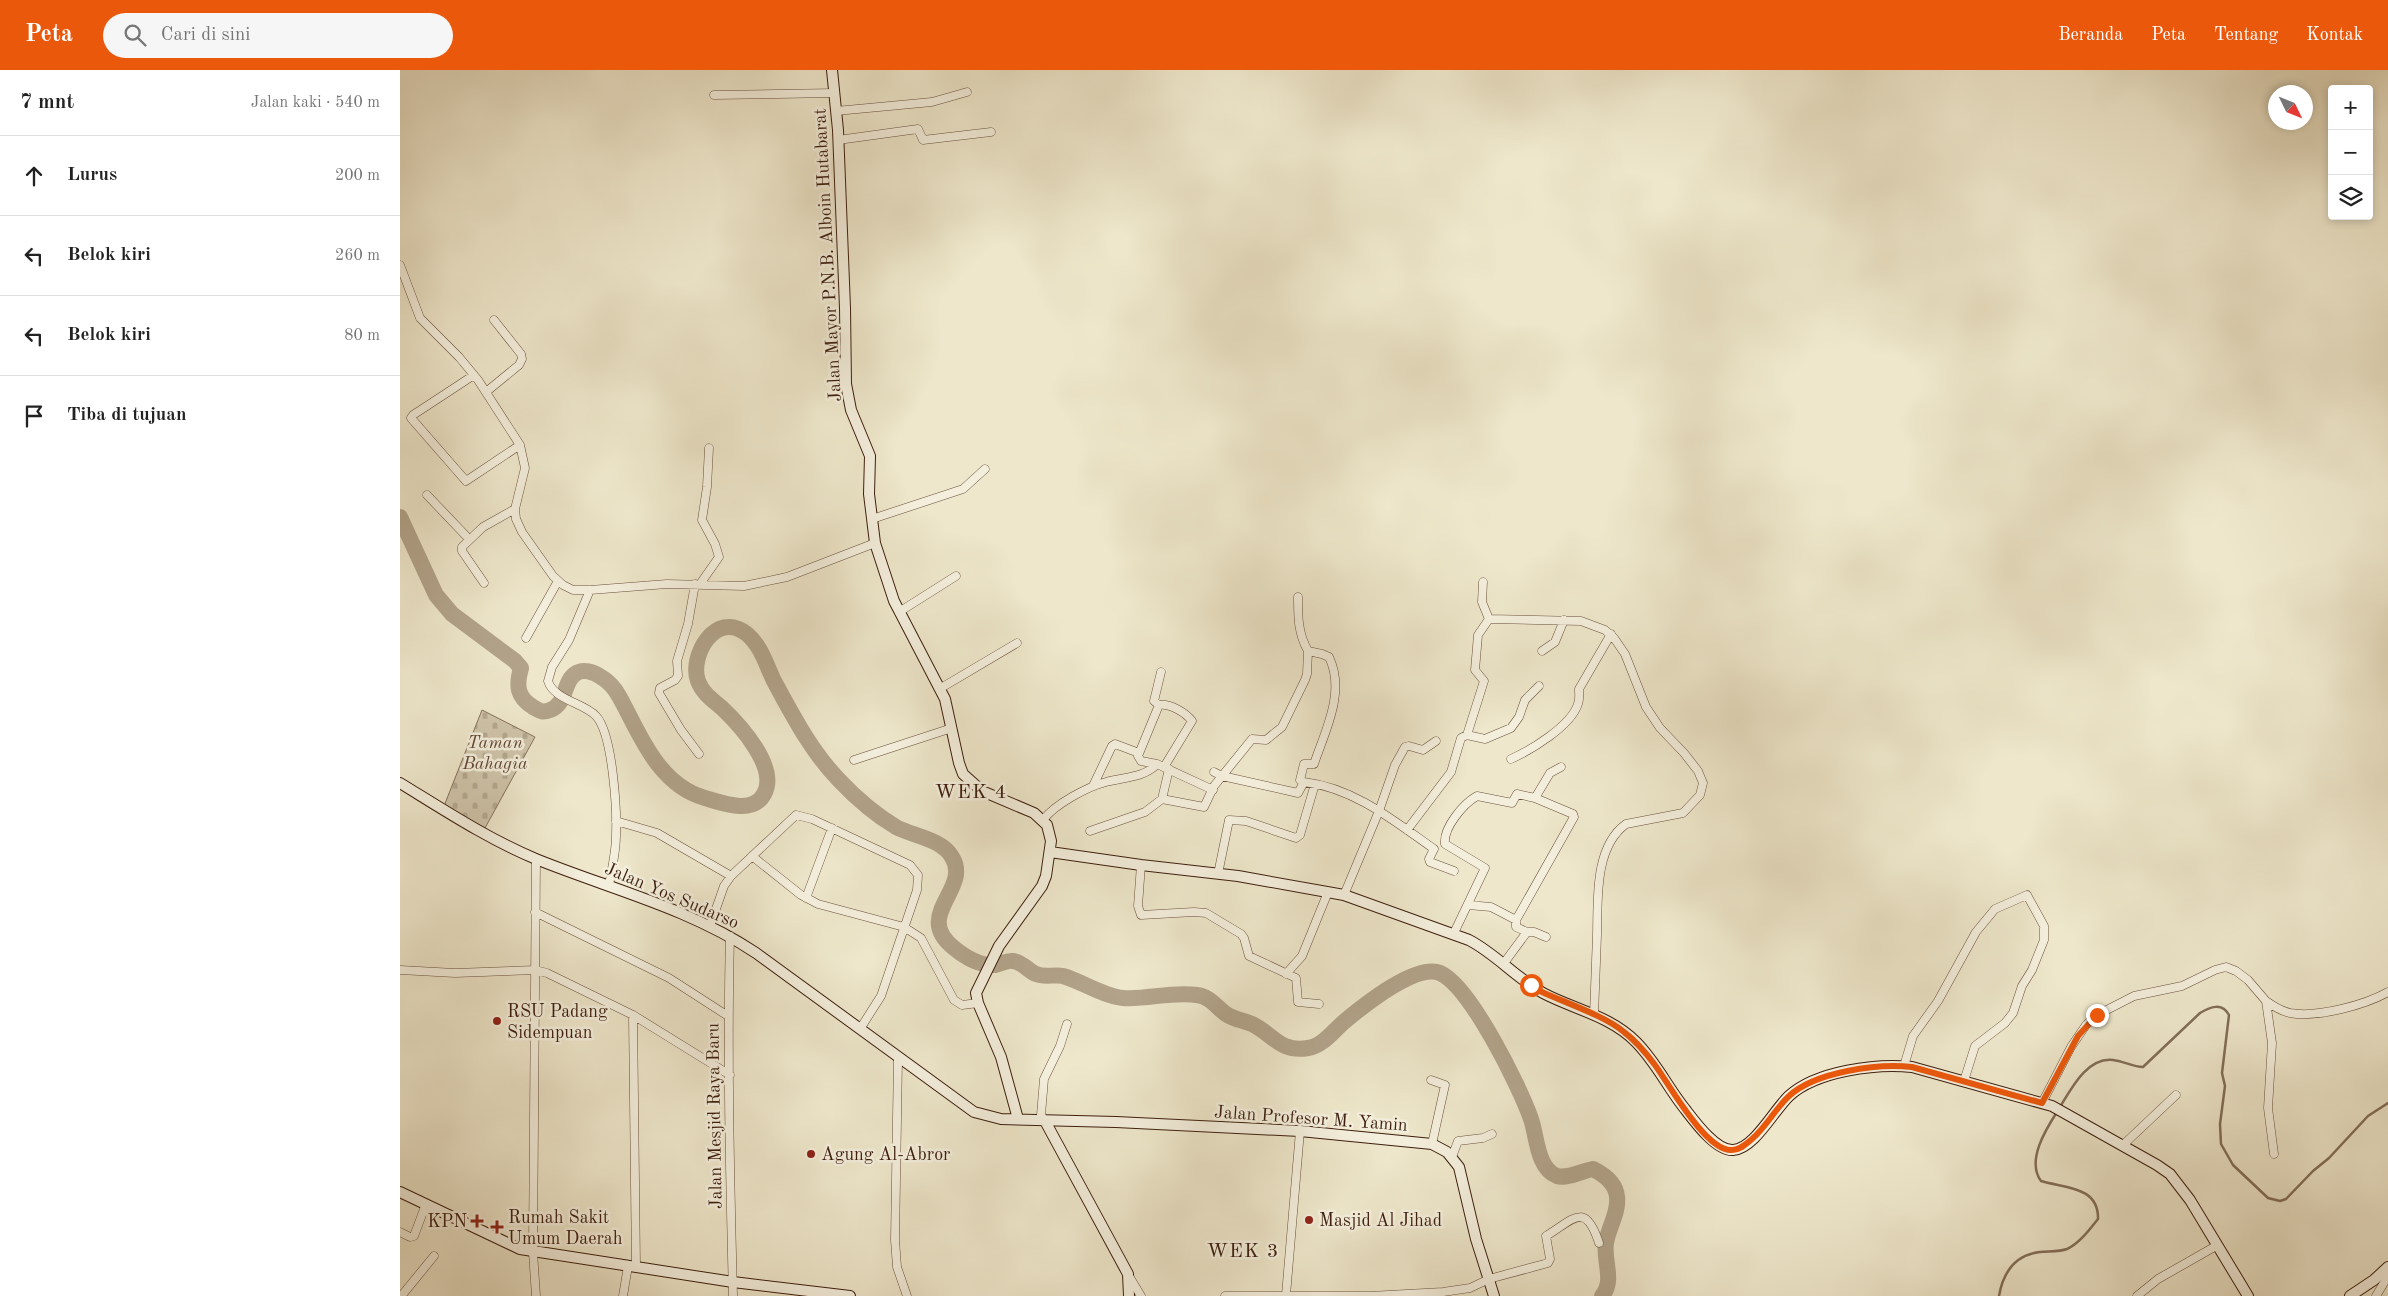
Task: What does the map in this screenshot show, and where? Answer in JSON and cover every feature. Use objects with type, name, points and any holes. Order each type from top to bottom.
[{"type":"street","name":"Jalan Mayor P.N.B. Alboin Hutabarat","points":[[832,70],[838,140],[846,384],[851,410],[870,456],[869,494],[875,543],[891,595],[948,706],[959,764],[970,782],[999,800],[1034,813],[1043,820]]},
{"type":"street","points":[[836,111],[932,102],[967,92]]},
{"type":"street","points":[[714,95],[835,94]]},
{"type":"street","points":[[838,140],[918,129],[923,140],[991,132]]},
{"type":"street","points":[[400,265],[420,318],[444,341],[474,375],[520,445],[524,458],[524,478],[515,509],[516,519],[522,532],[558,581],[574,590],[697,584],[731,587],[765,583],[787,578],[875,543]]},
{"type":"street","points":[[486,392],[519,365],[522,359],[521,354],[494,320]]},
{"type":"street","points":[[474,375],[411,418],[466,480],[520,445]]},
{"type":"street","points":[[699,754],[681,730],[658,693],[661,687],[675,680],[678,676],[677,661],[697,584],[719,557],[715,544],[702,520],[707,486],[709,448]]},
{"type":"street","points":[[872,519],[964,489],[985,469]]},
{"type":"street","points":[[427,495],[469,539]]},
{"type":"street","points":[[484,583],[462,549],[469,539],[484,527],[515,509]]},
{"type":"street","points":[[900,612],[956,576]]},
{"type":"street","points":[[526,638],[558,581]]},
{"type":"street","points":[[1483,582],[1482,602],[1489,619]]},
{"type":"street","points":[[590,590],[568,640],[549,674],[549,684],[555,691],[596,716],[606,737],[613,778],[616,821],[616,848],[609,885]]},
{"type":"street","points":[[1162,798],[1202,809],[1213,790],[1218,774],[1252,739],[1266,740],[1282,727],[1307,674],[1308,651],[1297,626],[1298,597]]},
{"type":"street","points":[[1489,619],[1581,621],[1611,634],[1625,654],[1646,707],[1660,728],[1698,771],[1703,783],[1700,795],[1683,813],[1626,824],[1619,829],[1606,851],[1596,896],[1594,1015]]},
{"type":"street","points":[[1467,735],[1484,681],[1475,670],[1478,636],[1489,619]]},
{"type":"street","points":[[1542,651],[1555,642],[1564,620]]},
{"type":"street","points":[[1511,759],[1543,740],[1563,725],[1578,707],[1579,689],[1611,634]]},
{"type":"street","points":[[940,688],[1018,643]]},
{"type":"street","points":[[1308,651],[1329,657],[1336,697],[1314,764],[1304,764],[1300,780],[1342,791],[1380,811],[1434,849],[1429,860],[1430,862],[1454,871]]},
{"type":"street","points":[[1090,831],[1146,812],[1162,798],[1163,767],[1192,721],[1168,705],[1160,705],[1154,701],[1161,672]]},
{"type":"street","points":[[1407,830],[1452,772],[1457,759],[1458,742],[1462,736],[1467,735],[1485,739],[1511,728],[1519,717],[1525,700],[1540,686]]},
{"type":"street","points":[[1160,705],[1138,760],[1163,767],[1213,790]]},
{"type":"street","points":[[854,760],[952,728]]},
{"type":"street","points":[[1344,895],[1380,811],[1395,765],[1405,747],[1409,746],[1423,750],[1436,741]]},
{"type":"street","points":[[1093,786],[1112,746],[1116,744],[1140,753]]},
{"type":"street","points":[[1018,1119],[1001,1057],[978,1003],[977,990],[999,946],[1042,886],[1046,876],[1050,852],[1050,832],[1043,820],[1053,810],[1093,786],[1148,773],[1163,767]]},
{"type":"street","points":[[1535,798],[1550,773],[1561,767]]},
{"type":"street","points":[[1218,774],[1298,794],[1304,782]]},
{"type":"street","points":[[1218,874],[1230,820],[1234,818],[1296,838],[1300,835],[1315,784]]},
{"type":"street","name":"Jalan Yos Sudarso","points":[[402,785],[471,826],[536,859],[609,885],[730,936],[974,1112],[1001,1119],[1018,1119]]},
{"type":"street","points":[[1453,935],[1484,868],[1445,844],[1451,825],[1462,809],[1477,796],[1512,802],[1517,794],[1535,798],[1570,813],[1574,817],[1516,920],[1516,927],[1546,937]]},
{"type":"street","points":[[710,926],[724,886],[731,876],[796,815],[805,816],[832,828],[910,866],[917,872],[919,878],[917,890],[879,1002],[860,1029]]},
{"type":"street","points":[[616,821],[656,833],[731,876]]},
{"type":"street","points":[[806,898],[832,828]]},
{"type":"street","points":[[1050,852],[1218,874],[1344,895],[1486,949],[1542,992],[1594,1015],[1622,1030],[1637,1042],[1695,1122],[1723,1148],[1732,1150],[1742,1148],[1756,1135],[1789,1096],[1806,1086],[1853,1070],[1904,1066],[2047,1104],[2123,1145],[2170,1174],[2190,1200],[2245,1295]]},
{"type":"street","points":[[752,856],[806,898],[838,911],[904,927],[921,938],[954,1000],[962,1006],[978,1003]]},
{"type":"street","points":[[536,859],[533,1252],[536,1296]]},
{"type":"street","points":[[1141,865],[1138,906],[1141,915],[1206,913],[1243,936],[1249,956],[1296,979],[1298,1002],[1318,1004]]},
{"type":"street","points":[[1286,974],[1302,956],[1328,892]]},
{"type":"street","points":[[1904,1066],[1913,1036],[1938,1001],[1976,932],[1995,909],[2027,895],[2044,926],[2044,940],[2032,970],[2022,986],[2012,1013],[2005,1023],[1972,1050],[1964,1081]]},
{"type":"street","points":[[1468,905],[1491,907],[1516,920]]},
{"type":"street","points":[[536,912],[669,978],[728,1016]]},
{"type":"street","points":[[1504,963],[1527,932]]},
{"type":"street","name":"Jalan Mesjid Raya Baru","points":[[730,936],[728,1016],[730,1075],[729,1175],[733,1296]]},
{"type":"street","points":[[2047,1104],[2071,1047],[2086,1025],[2097,1015],[2134,996],[2182,986],[2215,970],[2226,967],[2236,971],[2248,980],[2266,1002],[2290,1012],[2305,1014],[2353,1005],[2388,992]]},
{"type":"street","points":[[400,970],[455,972],[535,970],[550,974],[632,1015],[730,1075]]},
{"type":"street","points":[[2266,1002],[2272,1043],[2268,1108],[2274,1154]]},
{"type":"street","points":[[623,1296],[632,1267],[632,1015]]},
{"type":"street","points":[[1067,1024],[1060,1046],[1043,1083],[1041,1115],[1046,1120],[1141,1296]]},
{"type":"street","points":[[898,1058],[895,1240],[897,1267],[907,1296]]},
{"type":"street","points":[[1431,1080],[1445,1085],[1432,1144]]},
{"type":"street","points":[[2123,1145],[2176,1095]]},
{"type":"street","name":"Jalan Profesor M. Yamin","points":[[1018,1119],[1300,1131],[1432,1144],[1452,1157]]},
{"type":"street","points":[[1286,1295],[1300,1131]]},
{"type":"street","points":[[1492,1134],[1483,1138],[1458,1141],[1452,1157],[1461,1173],[1476,1239],[1494,1296]]},
{"type":"street","points":[[400,1192],[505,1243],[533,1252],[733,1282],[850,1296]]},
{"type":"street","points":[[400,1232],[410,1237],[414,1236],[426,1204]]},
{"type":"street","points":[[1225,1296],[1419,1295],[1457,1291],[1489,1279],[1549,1262],[1546,1236],[1561,1228],[1568,1220],[1581,1217],[1589,1220],[1599,1243]]},
{"type":"street","points":[[2137,1296],[2158,1279],[2216,1246]]},
{"type":"street","points":[[403,1294],[434,1256]]},
{"type":"street","points":[[2350,1296],[2374,1280],[2388,1267]]},
{"type":"street","points":[[2376,1296],[2385,1281],[2388,1267]]},
{"type":"street","points":[[1128,1274],[1129,1296]]},
{"type":"green space","name":"Taman Bahagia","points":[[482,710],[535,737],[485,828],[444,806]]},
{"type":"waterway","points":[[400,517],[436,595],[452,614],[515,661],[521,668],[518,686],[521,695],[528,703],[541,711],[550,710],[559,703],[568,682],[575,674],[585,671],[595,674],[606,680],[617,692],[649,752],[678,785],[691,793],[705,798],[737,806],[753,804],[759,800],[764,794],[767,784],[766,772],[762,760],[747,736],[730,716],[703,690],[698,681],[696,671],[701,649],[707,639],[715,632],[725,627],[735,628],[747,634],[760,650],[774,681],[803,733],[839,780],[888,822],[934,842],[952,857],[956,869],[955,880],[940,913],[939,924],[943,936],[954,948],[973,960],[989,965],[1008,961],[1017,962],[1033,973],[1046,976],[1063,976],[1116,997],[1141,998],[1178,994],[1202,996],[1229,1016],[1252,1024],[1277,1042],[1290,1048],[1298,1049],[1313,1047],[1319,1044],[1364,1006],[1404,980],[1418,974],[1440,973],[1452,982],[1465,997],[1493,1039],[1525,1104],[1545,1167],[1550,1172],[1561,1177],[1593,1169],[1612,1183],[1616,1192],[1617,1203],[1606,1243],[1608,1284],[1602,1296]]},
{"type":"waterway","points":[[2060,1107],[2075,1083],[2095,1064],[2104,1060],[2113,1060],[2143,1067],[2200,1013],[2216,1007],[2223,1008],[2229,1015],[2222,1073],[2225,1086],[2220,1124],[2221,1144],[2233,1165],[2268,1198],[2280,1201],[2286,1199],[2313,1171],[2329,1158],[2368,1116],[2388,1103]]},
{"type":"waterway","points":[[1999,1296],[2007,1273],[2017,1261],[2031,1254],[2061,1251],[2071,1247],[2084,1236],[2098,1219],[2097,1208],[2093,1200],[2086,1194],[2069,1187],[2041,1181],[2037,1173],[2036,1164],[2039,1145],[2057,1112]]},
{"type":"place","name":"RSU Padang Sidempuan","points":[[497,1021]]},
{"type":"place","name":"Agung Al-Abror","points":[[811,1154]]},
{"type":"place","name":"Masjid Al Jihad","points":[[1309,1220]]},
{"type":"place","name":"KPN","points":[[477,1221]]},
{"type":"place","name":"Rumah Sakit Umum Daerah","points":[[497,1227]]},
{"type":"district","name":"WEK 4","points":[[971,791]]},
{"type":"district","name":"WEK 3","points":[[1243,1250]]},
{"type":"route","points":[[1531,985],[1622,1030],[1637,1042],[1695,1122],[1712,1140],[1723,1148],[1732,1150],[1742,1148],[1756,1135],[1789,1096],[1822,1079],[1871,1067],[1896,1065],[1912,1067],[2042,1103],[2048,1088],[2071,1047],[2086,1025],[2097,1015]]}]
